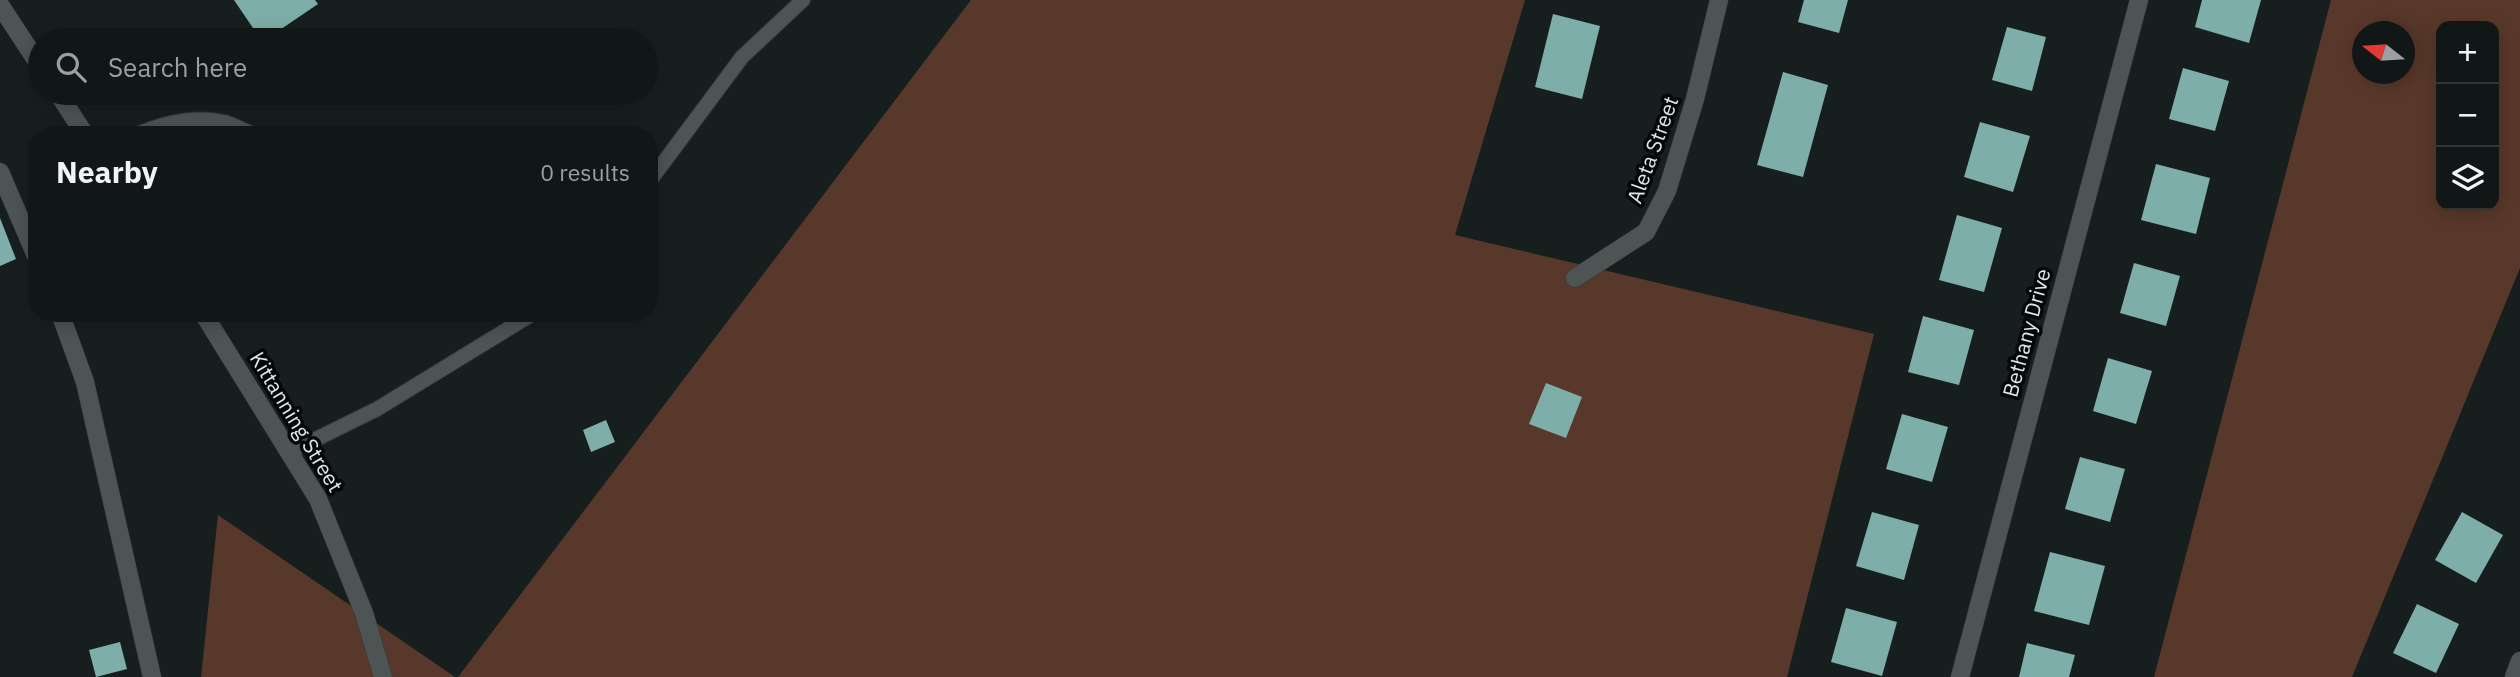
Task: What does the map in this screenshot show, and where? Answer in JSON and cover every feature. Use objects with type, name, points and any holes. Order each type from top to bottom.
[{"type":"street","name":"Aleta Street","points":[[1575,278],[1646,232],[1667,191],[1695,99],[1719,0]]},
{"type":"street","name":"Bethany Drive","points":[[1960,677],[2139,0]]},
{"type":"street","points":[[0,5],[28,48]]},
{"type":"street","points":[[66,105],[79,126]]},
{"type":"street","points":[[0,172],[28,237]]},
{"type":"street","points":[[63,322],[85,382],[152,677]]},
{"type":"street","name":"Kittanning Street","points":[[209,322],[318,499],[364,613],[383,677]]},
{"type":"street","points":[[2514,677],[2520,662]]},
{"type":"lane","points":[[658,167],[742,57],[803,0]]},
{"type":"lane","points":[[158,126],[189,120],[224,122],[234,126]]},
{"type":"lane","points":[[290,452],[377,409],[519,322]]},
{"type":"shaded area","points":[[971,0],[1525,0],[1455,235],[1874,334],[1787,677],[458,677]]},
{"type":"shaded area","points":[[2331,0],[2520,0],[2520,268],[2352,677],[2154,677]]},
{"type":"shaded area","points":[[218,515],[455,677],[201,677]]},
{"type":"building","points":[[234,0],[315,0],[318,4],[283,28],[253,28]]},
{"type":"building","points":[[1804,0],[1848,0],[1839,33],[1798,22]]},
{"type":"building","points":[[2202,0],[2261,0],[2249,43],[2195,27]]},
{"type":"building","points":[[1553,14],[1600,26],[1582,99],[1535,87]]},
{"type":"building","points":[[2007,27],[2046,37],[2032,91],[1992,80]]},
{"type":"building","points":[[2183,68],[2229,81],[2215,131],[2169,119]]},
{"type":"building","points":[[1783,72],[1828,85],[1803,177],[1757,165]]},
{"type":"building","points":[[1980,122],[2030,136],[2013,192],[1964,177]]},
{"type":"building","points":[[2156,164],[2210,178],[2196,234],[2141,220]]},
{"type":"building","points":[[1957,215],[2002,228],[1984,292],[1939,280]]},
{"type":"building","points":[[0,218],[16,259],[0,266]]},
{"type":"building","points":[[2134,263],[2180,276],[2166,326],[2120,313]]},
{"type":"building","points":[[1923,316],[1974,330],[1959,385],[1908,372]]},
{"type":"building","points":[[2108,358],[2152,371],[2136,424],[2093,411]]},
{"type":"building","points":[[1546,383],[1582,397],[1566,438],[1529,424]]},
{"type":"building","points":[[1902,414],[1948,427],[1932,482],[1886,469]]},
{"type":"building","points":[[606,420],[615,442],[591,452],[583,430]]},
{"type":"building","points":[[2080,457],[2125,469],[2110,522],[2065,509]]},
{"type":"building","points":[[1872,512],[1919,525],[1904,580],[1856,566]]},
{"type":"building","points":[[2462,512],[2503,535],[2476,583],[2435,560]]},
{"type":"building","points":[[2050,552],[2105,566],[2089,625],[2034,611]]},
{"type":"building","points":[[2417,604],[2459,624],[2436,673],[2393,653]]},
{"type":"building","points":[[1846,608],[1897,622],[1882,676],[1831,662]]},
{"type":"building","points":[[120,642],[127,669],[96,677],[89,650]]},
{"type":"building","points":[[2027,643],[2075,655],[2069,677],[2019,677]]}]
